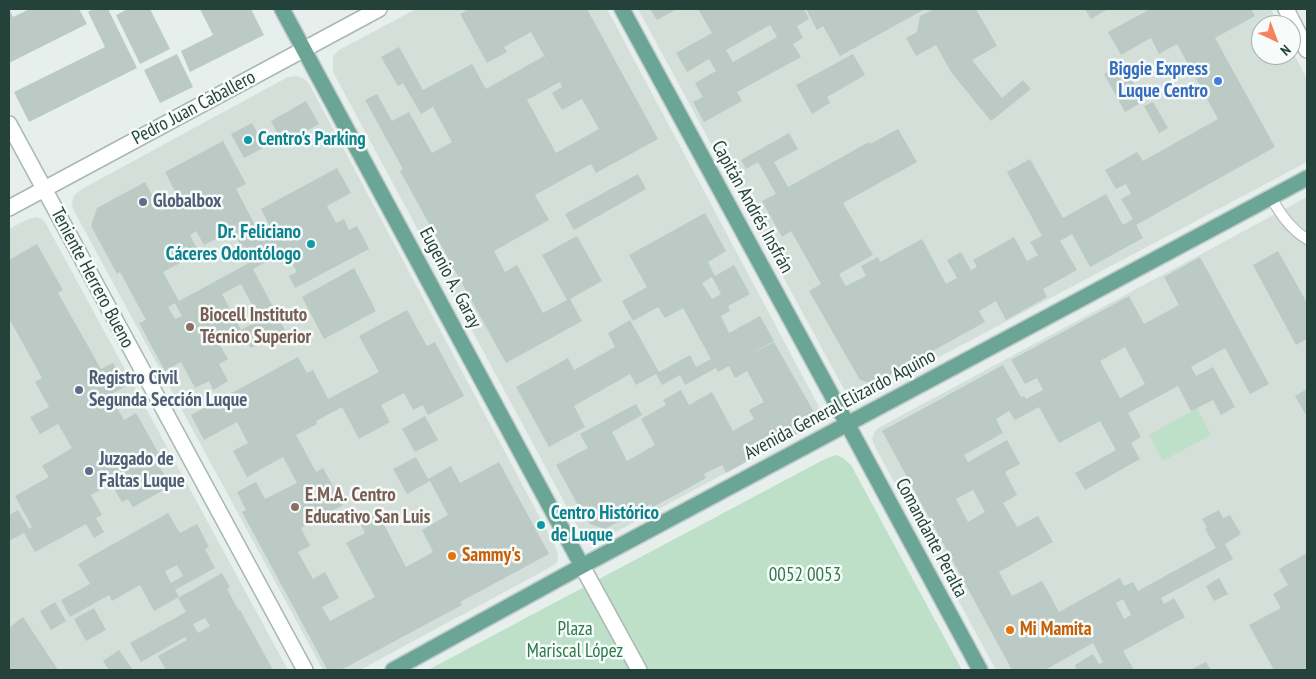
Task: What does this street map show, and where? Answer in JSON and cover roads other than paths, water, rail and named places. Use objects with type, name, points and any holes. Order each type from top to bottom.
[{"type":"main road","name":"Eugenio A. Garay","points":[[282,9],[582,566]]},
{"type":"main road","name":"Capitán Andrés Insfrán","points":[[622,9],[848,424]]},
{"type":"main road","name":"Avenida General Elizardo Aquino","points":[[393,670],[582,566],[1307,178]]},
{"type":"main road","name":"Comandante Peralta","points":[[848,424],[980,670]]},
{"type":"street","name":"Pedro Juan Caballero","points":[[9,208],[379,9]]},
{"type":"street","points":[[1286,9],[1307,50]]},
{"type":"street","name":"Teniente Herrero Bueno","points":[[9,124],[305,670]]},
{"type":"street","points":[[582,566],[639,670]]},
{"type":"lane","points":[[1271,198],[1286,222],[1307,239]]},
{"type":"place","name":"Biggie Express Luque Centro","points":[[1218,81]]},
{"type":"place","name":"Centro's Parking","points":[[248,140]]},
{"type":"place","name":"Globalbox","points":[[143,202]]},
{"type":"place","name":"Dr. Feliciano Cáceres Odontólogo","points":[[311,244]]},
{"type":"place","name":"Biocell Instituto Técnico Superior","points":[[190,327]]},
{"type":"place","name":"Registro Civil Segunda Sección Luque","points":[[79,390]]},
{"type":"place","name":"Juzgado de Faltas Luque","points":[[89,471]]},
{"type":"place","name":"E.M.A. Centro Educativo San Luis","points":[[295,507]]},
{"type":"place","name":"Centro Histórico de Luque","points":[[541,525]]},
{"type":"place","name":"Sammy's","points":[[452,556]]},
{"type":"place","name":"Mi Mamita","points":[[1010,630]]},
{"type":"park label","name":"0052 0053","points":[[805,576]]},
{"type":"park label","name":"Plaza Mariscal López","points":[[575,641]]}]
